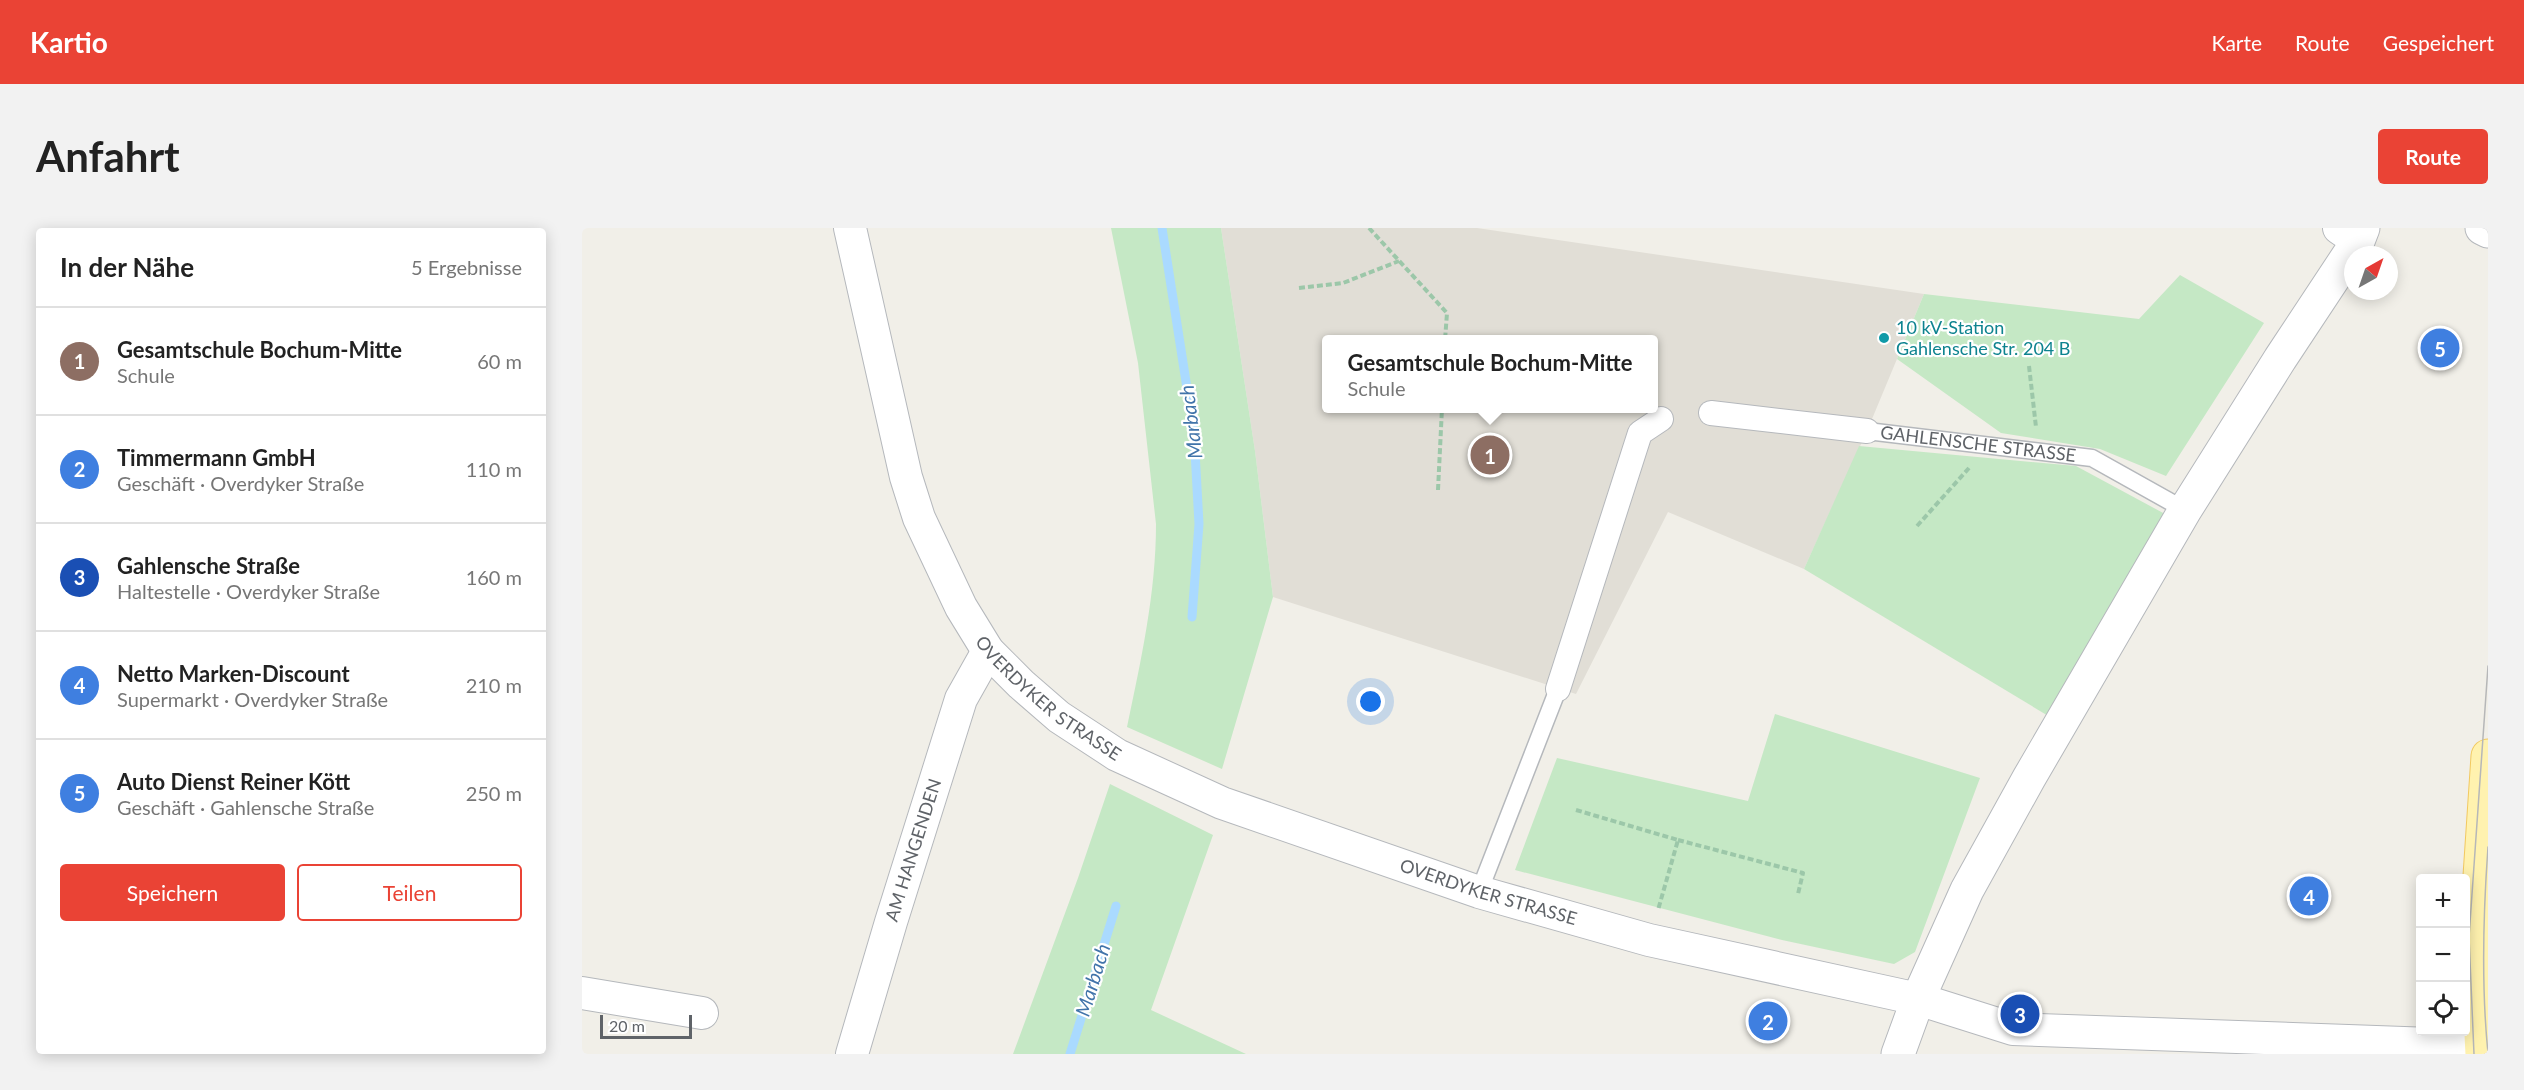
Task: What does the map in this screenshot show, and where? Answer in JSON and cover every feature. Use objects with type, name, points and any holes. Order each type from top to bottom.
[{"type":"main road","points":[[2484,1049],[2476,936],[2488,767]]},
{"type":"street","name":"OVERDYKER STRASSE","points":[[850,228],[906,477],[919,518],[961,608],[988,651],[1021,684],[1059,717],[1117,755],[1222,803],[1479,892],[1649,940],[1918,999],[2013,1029],[2484,1049]]},
{"type":"street","points":[[2481,228],[2488,231]]},
{"type":"street","points":[[1898,1054],[1918,999],[1978,870],[2029,778],[2185,510],[2360,231]]},
{"type":"street","points":[[1711,413],[1867,431]]},
{"type":"street","points":[[1558,689],[1640,433],[1661,419]]},
{"type":"street","name":"AM HANGENDEN","points":[[852,1054],[961,699],[988,651]]},
{"type":"street","points":[[582,993],[702,1013]]},
{"type":"lane","name":"GAHLENSCHE STRASSE","points":[[1867,431],[2092,458],[2185,510]]},
{"type":"lane","points":[[1479,892],[1558,689]]},
{"type":"path","points":[[1370,228],[1447,314],[1445,335]]},
{"type":"path","points":[[1299,288],[1343,283],[1399,261]]},
{"type":"path","points":[[2029,366],[2038,452]]},
{"type":"path","points":[[1438,490],[1442,413]]},
{"type":"path","points":[[1917,526],[1988,445]]},
{"type":"path","points":[[1576,810],[1803,873],[1798,894]]},
{"type":"path","points":[[1649,940],[1678,840]]},
{"type":"shaded area","points":[[1221,228],[1477,228],[1924,294],[1867,431],[1804,569],[1668,512],[1576,694],[1273,597],[1255,451]]},
{"type":"green space","points":[[1111,228],[1221,228],[1255,451],[1273,597],[1222,769],[1127,727],[1151,601],[1156,524],[1138,363]]},
{"type":"green space","points":[[2180,275],[2264,323],[2166,476],[2100,449],[2001,433],[1897,359],[1924,294],[2139,319]]},
{"type":"green space","points":[[1859,446],[2076,466],[2165,514],[2050,717],[1804,569]]},
{"type":"green space","points":[[1775,714],[1980,778],[1915,952],[1894,964],[1782,940],[1515,870],[1557,758],[1748,801]]},
{"type":"green space","points":[[1110,784],[1213,835],[1151,1010],[1246,1054],[1013,1054]]},
{"type":"waterway","name":"Marbach","points":[[1162,228],[1194,433],[1199,524],[1192,617]]},
{"type":"waterway","name":"Marbach","points":[[1070,1054],[1116,906]]},
{"type":"tram line","points":[[2474,1054],[2469,937],[2488,666]]},
{"type":"tram line","points":[[2488,847],[2484,950],[2484,1001],[2488,1053]]},
{"type":"place","name":"10 kV-Station Gahlensche Str. 204 B","points":[[1884,338]]},
{"type":"place","name":"Auto Dienst Reiner Kött","points":[[2440,348]]},
{"type":"place","name":"Gesamtschule Bochum-Mitte","points":[[1490,455]]},
{"type":"place","name":"Netto Marken-Discount","points":[[2309,896]]},
{"type":"place","name":"Gahlensche Straße","points":[[2020,1014]]},
{"type":"place","name":"Timmermann GmbH","points":[[1768,1021]]}]
